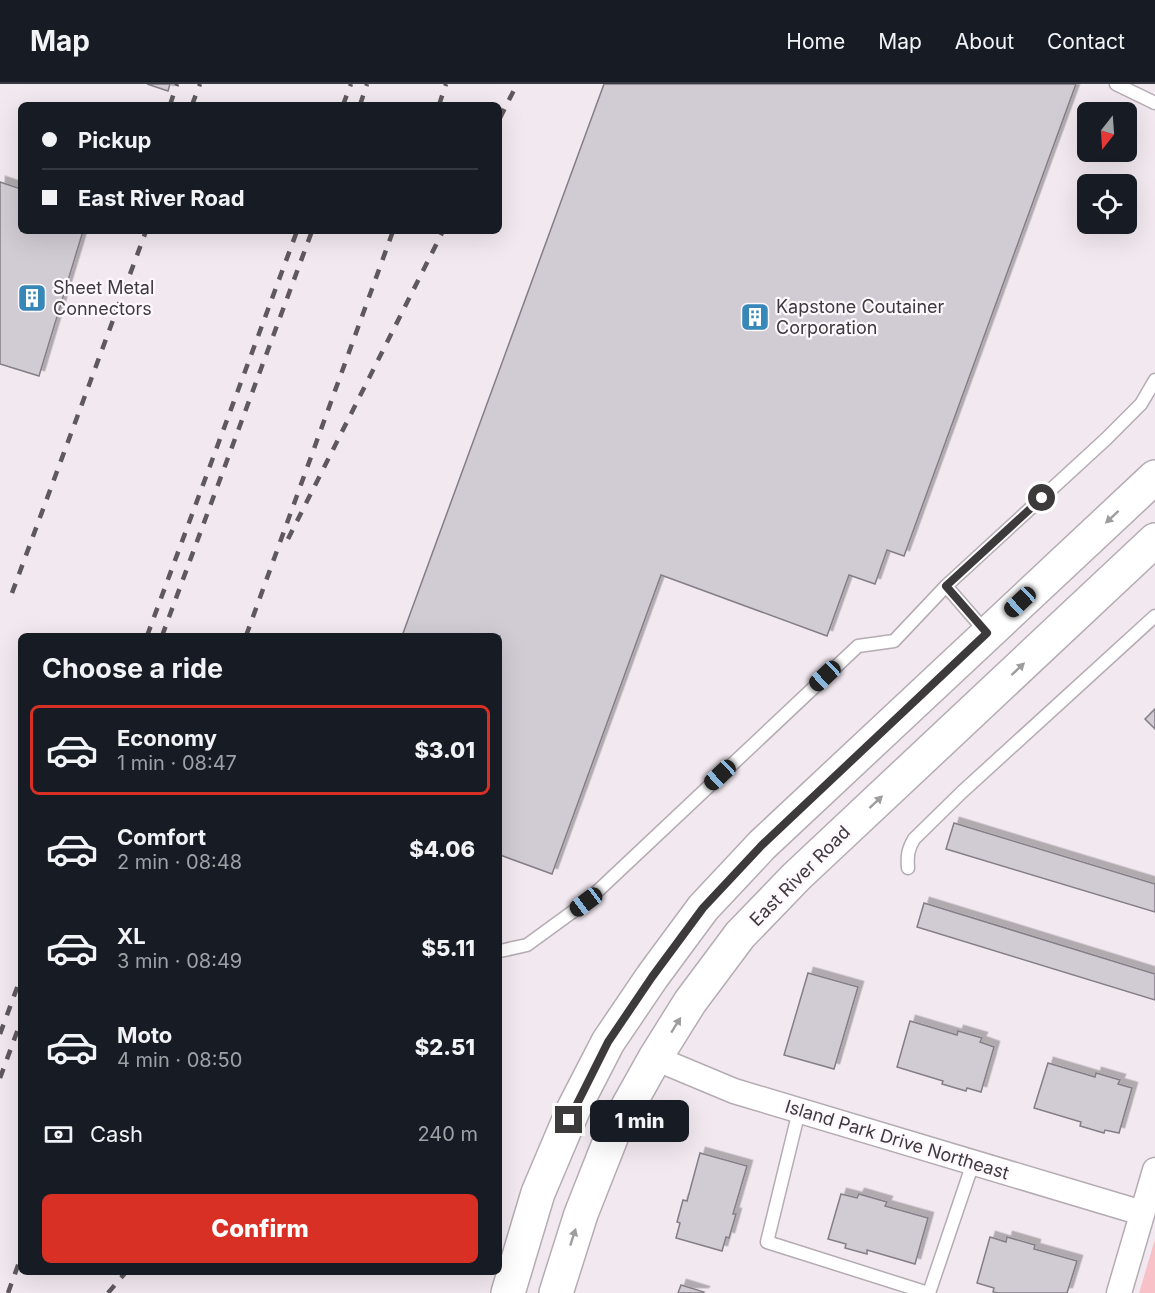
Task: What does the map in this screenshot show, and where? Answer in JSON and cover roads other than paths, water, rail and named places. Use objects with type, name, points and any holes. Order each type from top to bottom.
[{"type":"main road","points":[[508,1293],[538,1193],[574,1108],[608,1042],[703,908],[762,845],[1155,477]]},
{"type":"main road","name":"East River Road","points":[[556,1293],[581,1214],[613,1133],[690,1002],[740,935],[796,877],[1155,540]]},
{"type":"street","name":"Island Park Drive Northeast","points":[[655,1058],[734,1091],[1142,1213]]},
{"type":"street","points":[[1119,1293],[1155,1170]]},
{"type":"lane","points":[[1116,84],[1155,103]]},
{"type":"lane","points":[[502,951],[527,945],[586,902],[858,646],[894,641],[946,586],[1141,404],[1155,380]]},
{"type":"lane","points":[[946,586],[987,633]]},
{"type":"lane","points":[[908,868],[909,848],[915,839],[971,784],[1155,616]]},
{"type":"lane","points":[[800,1111],[767,1242],[929,1293],[973,1163]]},
{"type":"railway","points":[[171,102],[177,84]]},
{"type":"railway","points":[[193,102],[200,84]]},
{"type":"railway","points":[[344,102],[351,84]]},
{"type":"railway","points":[[361,102],[367,84]]},
{"type":"railway","points":[[440,102],[446,84]]},
{"type":"railway","points":[[502,114],[517,84]]},
{"type":"railway","points":[[12,593],[145,234]]},
{"type":"railway","points":[[148,633],[296,234]]},
{"type":"railway","points":[[163,633],[311,234]]},
{"type":"railway","points":[[247,633],[392,234]]},
{"type":"railway","points":[[288,539],[441,234]]},
{"type":"railway","points":[[0,1034],[18,985]]},
{"type":"railway","points":[[0,1078],[18,1029]]},
{"type":"railway","points":[[8,1293],[18,1265]]},
{"type":"railway","points":[[108,1293],[123,1275]]},
{"type":"place","name":"Sheet Metal Connectors","points":[[32,298]]},
{"type":"place","name":"Kapstone Coutainer Corporation","points":[[755,317]]}]
